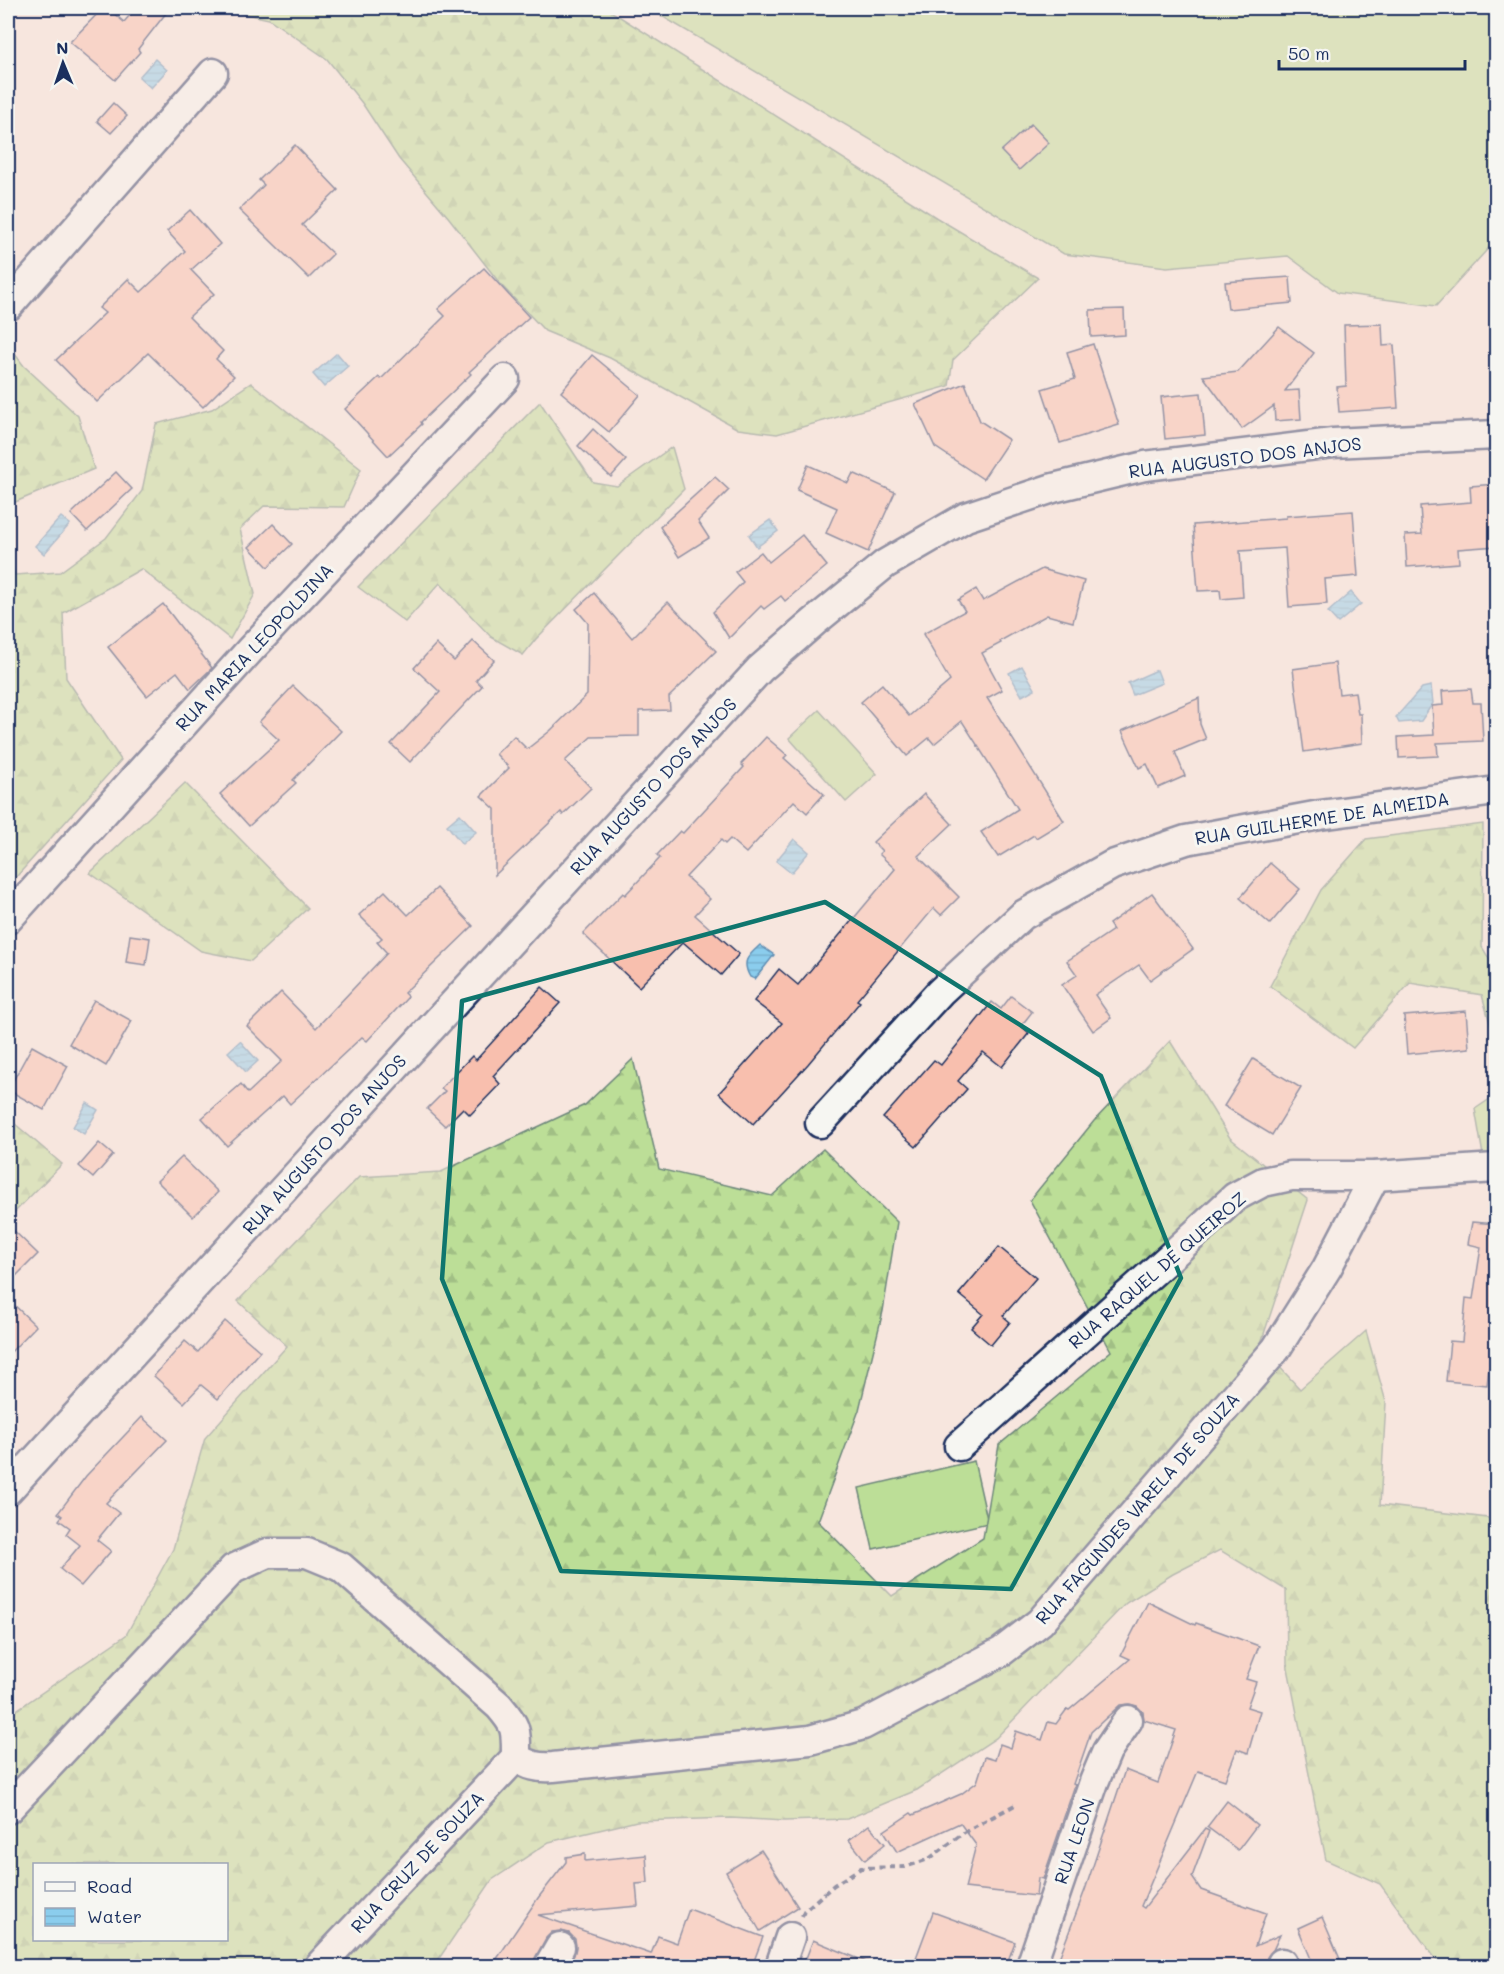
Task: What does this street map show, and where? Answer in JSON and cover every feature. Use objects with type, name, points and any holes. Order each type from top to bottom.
[{"type":"street","points":[[8,306],[213,73]]},
{"type":"street","name":"RUA MARIA LEOPOLDINA","points":[[8,919],[251,648],[505,379]]},
{"type":"street","name":"RUA AUGUSTO DOS ANJOS","points":[[8,1490],[760,669],[885,564],[966,517],[1053,488],[1145,466],[1333,443],[1497,435]]},
{"type":"street","name":"RUA GUILHERME DE ALMEIDA","points":[[820,1123],[940,992],[1023,915],[1112,865],[1186,840],[1320,815],[1497,791]]},
{"type":"street","name":"RUA RAQUEL DE QUEIROZ","points":[[959,1446],[1235,1197],[1263,1182],[1291,1176],[1375,1176],[1497,1168]]},
{"type":"street","name":"RUA FAGUNDES VARELA DE SOUZA","points":[[516,1757],[526,1764],[539,1768],[810,1740],[863,1725],[1001,1652],[1040,1622],[1276,1349],[1327,1268],[1375,1176]]},
{"type":"street","points":[[8,1809],[232,1569],[268,1553],[307,1553],[341,1567],[499,1706],[512,1722],[516,1736],[516,1757]]},
{"type":"street","name":"RUA LEON","points":[[1031,1966],[1094,1782],[1107,1751],[1128,1720]]},
{"type":"street","name":"RUA CRUZ DE SOUZA","points":[[319,1966],[516,1757]]},
{"type":"street","points":[[780,1966],[790,1937]]},
{"type":"path","points":[[790,1937],[804,1911],[834,1885],[861,1868],[905,1867],[929,1859],[966,1831],[1015,1805]]},
{"type":"highlighted area","points":[[825,902],[1101,1076],[1181,1278],[1011,1589],[561,1571],[442,1279],[462,1001]]},
{"type":"green space","points":[[217,8],[606,8],[937,218],[1038,278],[953,360],[949,386],[777,434],[738,429],[610,358],[545,331],[502,286],[399,159],[362,103],[327,59],[269,19]]},
{"type":"green space","points":[[648,8],[1496,8],[1496,240],[1436,306],[1338,293],[1288,256],[1167,267],[1064,254]]},
{"type":"green space","points":[[8,345],[24,366],[78,416],[94,469],[8,505]]},
{"type":"green space","points":[[251,383],[361,469],[344,507],[264,506],[240,529],[255,594],[230,639],[141,569],[63,613],[66,678],[121,760],[8,886],[8,555],[15,575],[60,572],[106,538],[142,491],[156,424],[212,409]]},
{"type":"green space","points":[[540,402],[593,482],[617,486],[672,447],[684,489],[536,639],[523,655],[491,637],[440,583],[405,622],[358,587]]},
{"type":"green space","points":[[819,710],[877,774],[846,802],[789,738]]},
{"type":"green space","points":[[185,783],[308,908],[251,961],[201,951],[90,873]]},
{"type":"green space","points":[[1483,824],[1482,947],[1496,970],[1496,1029],[1491,1027],[1482,995],[1410,983],[1353,1048],[1270,986],[1321,890],[1366,839]]},
{"type":"green space","points":[[1170,1041],[1230,1138],[1308,1200],[1260,1346],[1300,1389],[1366,1331],[1386,1402],[1380,1505],[1496,1519],[1496,1966],[1458,1966],[1438,1962],[1380,1884],[1326,1860],[1287,1663],[1286,1590],[1220,1550],[1173,1574],[1126,1603],[996,1738],[917,1790],[847,1819],[784,1821],[731,1818],[637,1821],[549,1842],[492,1880],[434,1966],[8,1966],[8,1716],[126,1635],[173,1549],[205,1438],[287,1346],[238,1301],[359,1177],[441,1172],[585,1105],[633,1059],[659,1169],[772,1196],[823,1149],[897,1222],[883,1311],[859,1410],[818,1521],[892,1596],[983,1538],[999,1445],[1111,1351],[1030,1200],[1094,1121]]},
{"type":"green space","points":[[1496,1095],[1496,1152],[1483,1155],[1475,1109]]},
{"type":"green space","points":[[8,1118],[62,1164],[8,1219]]},
{"type":"green space","points":[[974,1461],[988,1523],[873,1549],[859,1488]]},
{"type":"water","points":[[155,59],[167,70],[151,88],[139,77]]},
{"type":"water","points":[[337,353],[348,366],[324,387],[313,374]]},
{"type":"water","points":[[61,517],[70,524],[44,554],[35,546]]},
{"type":"water","points":[[770,520],[778,531],[757,547],[749,535]]},
{"type":"water","points":[[1351,592],[1361,604],[1338,623],[1328,612]]},
{"type":"water","points":[[1022,666],[1035,689],[1022,696],[1009,673]]},
{"type":"water","points":[[1157,670],[1162,683],[1133,695],[1128,683]]},
{"type":"water","points":[[1431,686],[1433,703],[1421,721],[1399,723],[1396,717],[1422,688]]},
{"type":"water","points":[[460,814],[476,832],[462,844],[447,825]]},
{"type":"water","points":[[794,839],[809,852],[791,873],[776,861]]},
{"type":"water","points":[[760,945],[774,955],[755,979],[750,977],[746,963],[749,956]]},
{"type":"water","points":[[240,1041],[258,1061],[246,1072],[228,1052]]},
{"type":"water","points":[[87,1103],[98,1110],[84,1134],[73,1127]]},
{"type":"building","points":[[103,8],[107,8],[124,22],[136,8],[170,8],[138,49],[140,52],[115,80],[70,42]]},
{"type":"building","points":[[113,103],[127,116],[111,133],[97,121]]},
{"type":"building","points":[[1031,124],[1049,143],[1019,170],[1001,151]]},
{"type":"building","points":[[295,145],[338,190],[302,225],[333,254],[309,278],[239,210],[264,185],[259,180]]},
{"type":"building","points":[[190,210],[220,244],[191,270],[214,294],[189,317],[223,351],[216,359],[234,376],[203,407],[148,353],[97,402],[56,360],[105,313],[99,308],[128,279],[141,292],[185,251],[167,231]]},
{"type":"building","points":[[484,268],[529,317],[469,372],[471,374],[388,456],[345,409],[379,377],[381,379],[445,316],[438,309]]},
{"type":"building","points":[[1290,277],[1292,303],[1228,309],[1225,282]]},
{"type":"building","points":[[1124,309],[1125,335],[1091,337],[1090,310]]},
{"type":"building","points":[[1382,324],[1383,346],[1394,345],[1398,408],[1339,412],[1337,387],[1346,386],[1344,325]]},
{"type":"building","points":[[1279,327],[1314,353],[1285,391],[1299,390],[1301,419],[1275,421],[1274,406],[1242,429],[1203,376],[1238,372]]},
{"type":"building","points":[[1093,344],[1119,425],[1060,443],[1042,389],[1075,379],[1067,352]]},
{"type":"building","points":[[592,355],[640,395],[609,432],[561,392]]},
{"type":"building","points":[[965,383],[980,421],[1009,440],[983,479],[935,447],[915,404]]},
{"type":"building","points":[[1201,393],[1205,435],[1165,439],[1161,397]]},
{"type":"building","points":[[593,429],[626,460],[611,477],[578,446]]},
{"type":"building","points":[[808,465],[848,483],[853,473],[895,492],[868,552],[826,533],[837,508],[797,490]]},
{"type":"building","points":[[116,472],[132,489],[87,531],[71,514]]},
{"type":"building","points":[[715,477],[729,490],[698,521],[709,538],[679,557],[660,527]]},
{"type":"building","points":[[1497,484],[1497,546],[1458,549],[1459,563],[1407,567],[1405,535],[1422,534],[1420,506],[1471,502],[1470,486]]},
{"type":"building","points":[[1353,511],[1358,576],[1325,579],[1327,604],[1289,607],[1285,548],[1240,551],[1243,597],[1221,599],[1220,590],[1198,591],[1193,525]]},
{"type":"building","points":[[273,524],[292,544],[268,567],[249,547]]},
{"type":"building","points":[[802,535],[827,566],[785,601],[781,596],[764,609],[761,606],[729,638],[713,612],[743,582],[735,572],[761,552],[769,562]]},
{"type":"building","points":[[1042,569],[1084,581],[1073,622],[1047,615],[982,653],[1002,690],[987,698],[1064,821],[1036,838],[1034,835],[998,857],[981,832],[1018,809],[962,721],[934,744],[929,738],[907,756],[861,702],[882,684],[909,716],[950,681],[923,634],[965,611],[958,600],[976,589],[983,601]]},
{"type":"building","points":[[594,593],[632,638],[668,602],[716,651],[669,697],[670,710],[639,711],[639,736],[591,737],[565,761],[591,788],[563,815],[561,812],[495,875],[495,809],[481,796],[509,768],[496,754],[514,736],[527,749],[550,731],[587,695],[588,623],[576,609]]},
{"type":"building","points":[[163,604],[212,668],[190,689],[177,672],[147,696],[108,647]]},
{"type":"building","points":[[473,641],[494,660],[476,680],[482,686],[410,762],[391,744],[440,692],[414,668],[436,644],[454,661]]},
{"type":"building","points":[[1335,663],[1339,694],[1355,692],[1358,714],[1361,714],[1362,743],[1304,752],[1293,669]]},
{"type":"building","points":[[293,686],[341,731],[293,780],[296,783],[249,826],[220,794],[279,740],[259,722]]},
{"type":"building","points":[[1471,689],[1473,703],[1481,703],[1483,741],[1437,743],[1438,756],[1399,758],[1398,737],[1434,735],[1432,706],[1443,705],[1442,691]]},
{"type":"building","points":[[1199,698],[1200,724],[1206,739],[1175,752],[1185,776],[1158,788],[1147,764],[1139,768],[1122,731]]},
{"type":"building","points":[[766,737],[787,755],[784,758],[824,794],[807,813],[794,801],[746,853],[730,839],[725,844],[721,840],[686,877],[710,899],[695,915],[739,954],[721,975],[683,942],[639,987],[583,934],[660,858],[657,855],[680,831],[683,833],[744,767],[741,764]]},
{"type":"building","points":[[924,794],[952,824],[918,856],[959,897],[941,915],[934,908],[857,1000],[860,1002],[753,1124],[719,1093],[782,1023],[754,1001],[779,969],[798,985],[895,869],[879,854],[882,851],[873,842]]},
{"type":"building","points":[[1270,863],[1300,889],[1270,924],[1240,898]]},
{"type":"building","points":[[437,888],[473,926],[404,993],[408,997],[367,1041],[362,1037],[290,1104],[283,1096],[227,1146],[202,1118],[241,1084],[248,1093],[282,1061],[247,1026],[281,992],[316,1028],[387,953],[377,942],[382,938],[359,915],[385,891],[408,915]]},
{"type":"building","points":[[1152,893],[1193,949],[1150,980],[1139,965],[1095,995],[1111,1018],[1093,1031],[1062,985],[1077,975],[1067,961],[1113,930],[1109,924]]},
{"type":"building","points":[[130,935],[150,938],[146,965],[126,962]]},
{"type":"building","points":[[542,987],[560,1003],[493,1076],[500,1084],[470,1115],[463,1108],[445,1126],[427,1109],[445,1091],[441,1088],[472,1056],[476,1060]]},
{"type":"building","points":[[1011,996],[1032,1012],[1021,1026],[1029,1033],[1002,1067],[983,1052],[958,1081],[967,1089],[916,1147],[883,1118],[934,1060],[941,1065],[992,1002],[1001,1009]]},
{"type":"building","points":[[94,1000],[132,1021],[106,1066],[69,1044]]},
{"type":"building","points":[[1466,1011],[1469,1048],[1407,1054],[1404,1016]]},
{"type":"building","points":[[32,1046],[68,1066],[44,1110],[8,1090]]},
{"type":"building","points":[[1253,1059],[1301,1088],[1272,1135],[1224,1106]]},
{"type":"building","points":[[99,1143],[113,1155],[93,1178],[79,1166]]},
{"type":"building","points":[[182,1157],[218,1192],[193,1217],[157,1181]]},
{"type":"building","points":[[1472,1222],[1497,1224],[1497,1312],[1492,1349],[1497,1349],[1497,1369],[1489,1368],[1487,1385],[1446,1381],[1450,1341],[1462,1342],[1466,1298],[1473,1299],[1481,1247],[1468,1244]]},
{"type":"building","points":[[8,1225],[38,1254],[8,1284]]},
{"type":"building","points":[[999,1247],[1036,1278],[1003,1316],[1010,1322],[991,1345],[971,1328],[983,1314],[959,1294]]},
{"type":"building","points":[[8,1299],[36,1326],[8,1355]]},
{"type":"building","points":[[225,1321],[260,1351],[218,1399],[201,1385],[184,1403],[154,1376],[185,1341],[198,1352]]},
{"type":"building","points":[[142,1417],[167,1440],[106,1503],[119,1513],[97,1540],[111,1551],[81,1586],[60,1569],[80,1545],[66,1534],[70,1528],[59,1520],[62,1516],[58,1513],[86,1476]]},
{"type":"building","points":[[1148,1602],[1195,1625],[1196,1623],[1259,1646],[1246,1679],[1256,1682],[1247,1707],[1260,1711],[1248,1753],[1237,1749],[1225,1780],[1198,1771],[1141,1906],[1144,1908],[1205,1829],[1209,1831],[1192,1877],[1201,1890],[1266,1913],[1255,1946],[1280,1935],[1267,1957],[1265,1966],[1056,1966],[1085,1890],[1125,1770],[1158,1783],[1176,1730],[1144,1720],[1143,1712],[1137,1706],[1120,1705],[1091,1732],[1043,1879],[1038,1878],[1036,1896],[965,1888],[976,1845],[960,1823],[897,1852],[884,1831],[911,1813],[913,1815],[961,1794],[977,1782],[985,1757],[995,1760],[1000,1744],[1011,1748],[1016,1731],[1042,1740],[1048,1722],[1056,1724],[1067,1709],[1069,1710],[1130,1659],[1121,1655]]},
{"type":"building","points":[[1227,1801],[1257,1825],[1238,1850],[1207,1827]]},
{"type":"building","points":[[869,1825],[885,1844],[865,1860],[849,1840]]},
{"type":"building","points":[[761,1850],[798,1907],[760,1931],[726,1872]]},
{"type":"building","points":[[585,1854],[585,1861],[646,1855],[648,1883],[636,1884],[638,1906],[538,1915],[651,1954],[658,1936],[677,1943],[689,1909],[763,1937],[752,1966],[568,1966],[574,1955],[575,1939],[569,1933],[561,1931],[552,1932],[546,1938],[533,1966],[492,1966],[538,1898],[566,1862],[566,1857]]},
{"type":"building","points":[[933,1912],[1015,1942],[1006,1966],[913,1966]]},
{"type":"building","points":[[1322,1917],[1340,1959],[1314,1966],[1298,1928]]},
{"type":"building","points":[[813,1940],[876,1966],[803,1966]]}]
